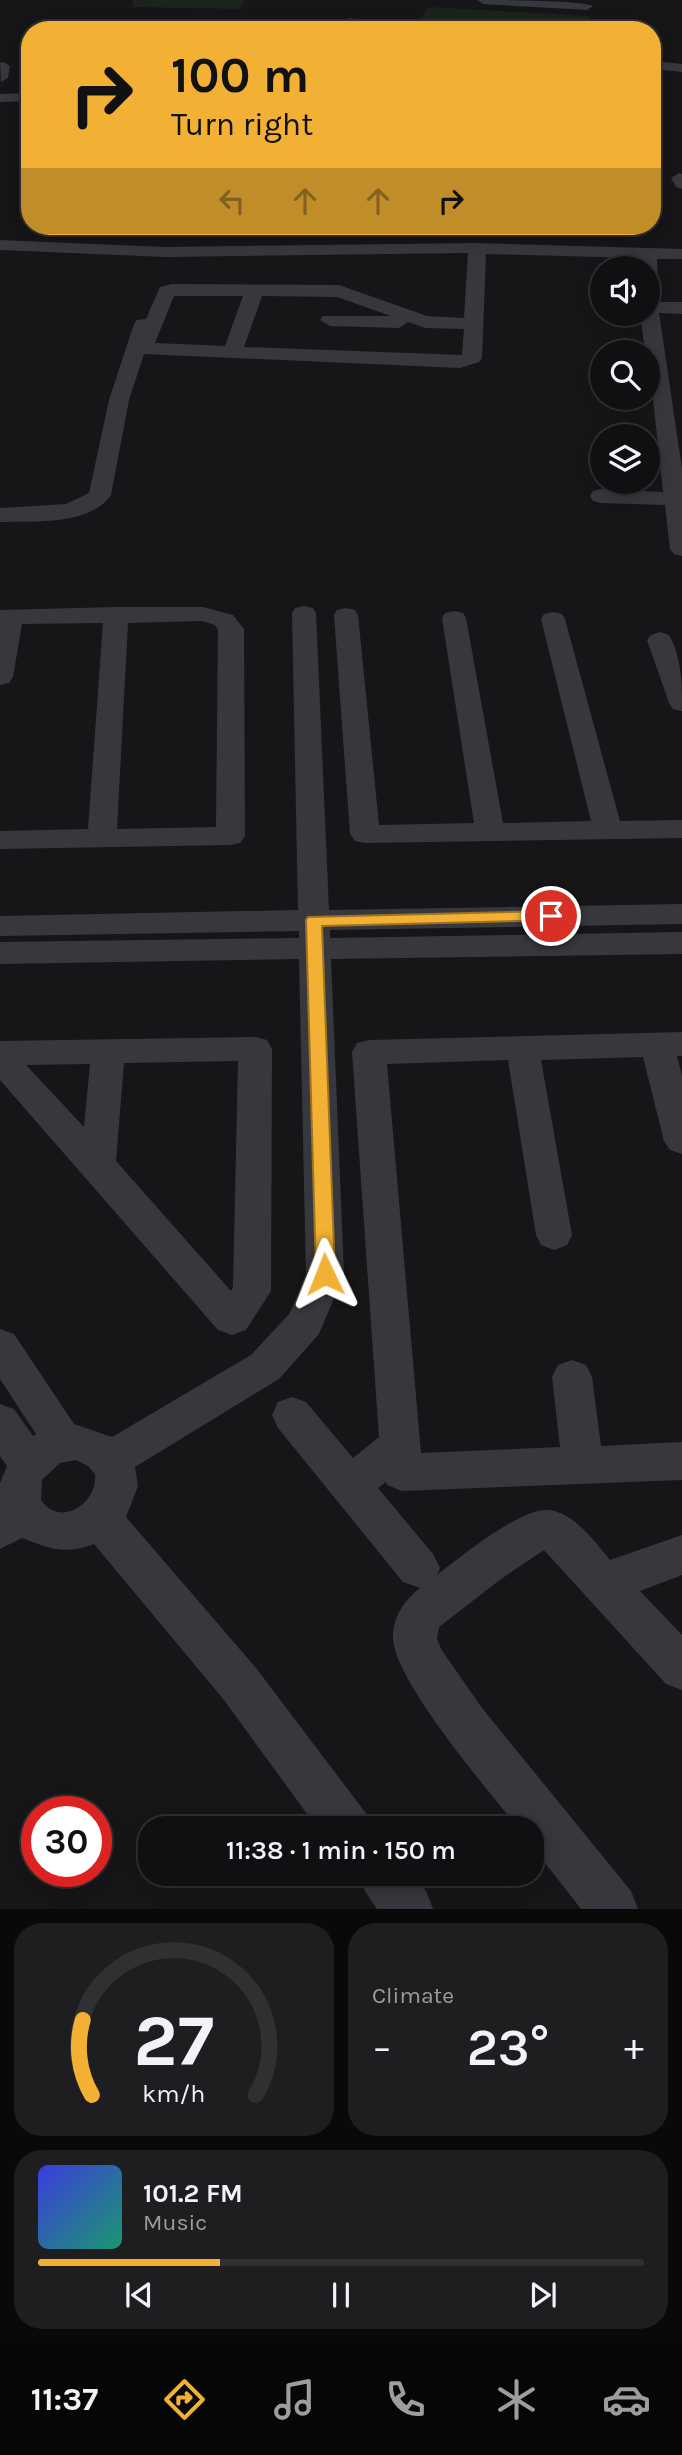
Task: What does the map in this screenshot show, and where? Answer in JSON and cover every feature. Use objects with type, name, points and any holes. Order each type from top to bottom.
[{"type":"street","points":[[483,0],[587,6]]},
{"type":"street","points":[[661,66],[682,68]]},
{"type":"street","points":[[1,74],[20,77]]},
{"type":"street","points":[[0,98],[21,97]]},
{"type":"street","points":[[0,245],[166,252],[361,243],[477,248],[623,246],[648,253],[682,254]]},
{"type":"street","points":[[139,348],[464,361],[472,358],[477,248]]},
{"type":"street","points":[[0,515],[77,509],[93,503],[100,495],[120,400],[139,348],[166,252]]},
{"type":"street","points":[[232,352],[255,290]]},
{"type":"street","points":[[139,348],[167,291],[339,290],[425,322]]},
{"type":"street","points":[[321,356],[339,290]]},
{"type":"street","points":[[660,307],[682,308]]},
{"type":"street","points":[[330,320],[475,324]]},
{"type":"street","points":[[653,326],[674,440],[675,499],[682,549]]},
{"type":"street","points":[[601,496],[675,499]]},
{"type":"street","points":[[111,1460],[265,1367],[305,1323],[325,1274],[304,613]]},
{"type":"street","points":[[102,838],[116,614]]},
{"type":"street","points":[[0,677],[5,617],[203,614],[224,620],[231,629],[230,836],[0,840]]},
{"type":"street","points":[[346,615],[365,834],[682,829]]},
{"type":"street","points":[[454,618],[489,832]]},
{"type":"street","points":[[554,619],[608,831]]},
{"type":"street","points":[[660,640],[682,703]]},
{"type":"street","points":[[0,953],[682,914]]},
{"type":"street","points":[[0,926],[682,943]]},
{"type":"street","points":[[682,1141],[669,1044],[369,1052],[402,1472],[682,1461]]},
{"type":"street","points":[[522,1047],[554,1236]]},
{"type":"street","points":[[256,1049],[252,1291],[232,1319],[99,1165],[0,1056],[256,1049]]},
{"type":"street","points":[[99,1165],[108,1051]]},
{"type":"street","points":[[0,1346],[64,1443]]},
{"type":"street","points":[[572,1377],[583,1464]]},
{"type":"street","points":[[292,1415],[418,1567]]},
{"type":"street","points":[[0,1422],[29,1464]]},
{"type":"street","points":[[64,1443],[91,1445],[111,1460],[118,1483],[116,1496],[100,1519],[88,1527],[59,1532],[33,1523],[12,1521],[20,1501],[19,1488],[29,1464],[38,1454],[64,1443]]},
{"type":"street","points":[[350,1486],[400,1445]]},
{"type":"street","points":[[100,1519],[240,1684],[338,1816]]},
{"type":"street","points":[[612,1909],[466,1724],[422,1661],[415,1639],[421,1614],[519,1540],[539,1530],[553,1532],[682,1668]]},
{"type":"street","points":[[603,1583],[682,1555]]},
{"type":"street","points":[[391,1886],[408,1909]]},
{"type":"shaded area","points":[[133,0],[245,0],[240,9],[133,7]]},
{"type":"shaded area","points":[[429,7],[591,16],[589,21],[418,21]]},
{"type":"route","points":[[325,1274],[314,920],[551,916]]}]
